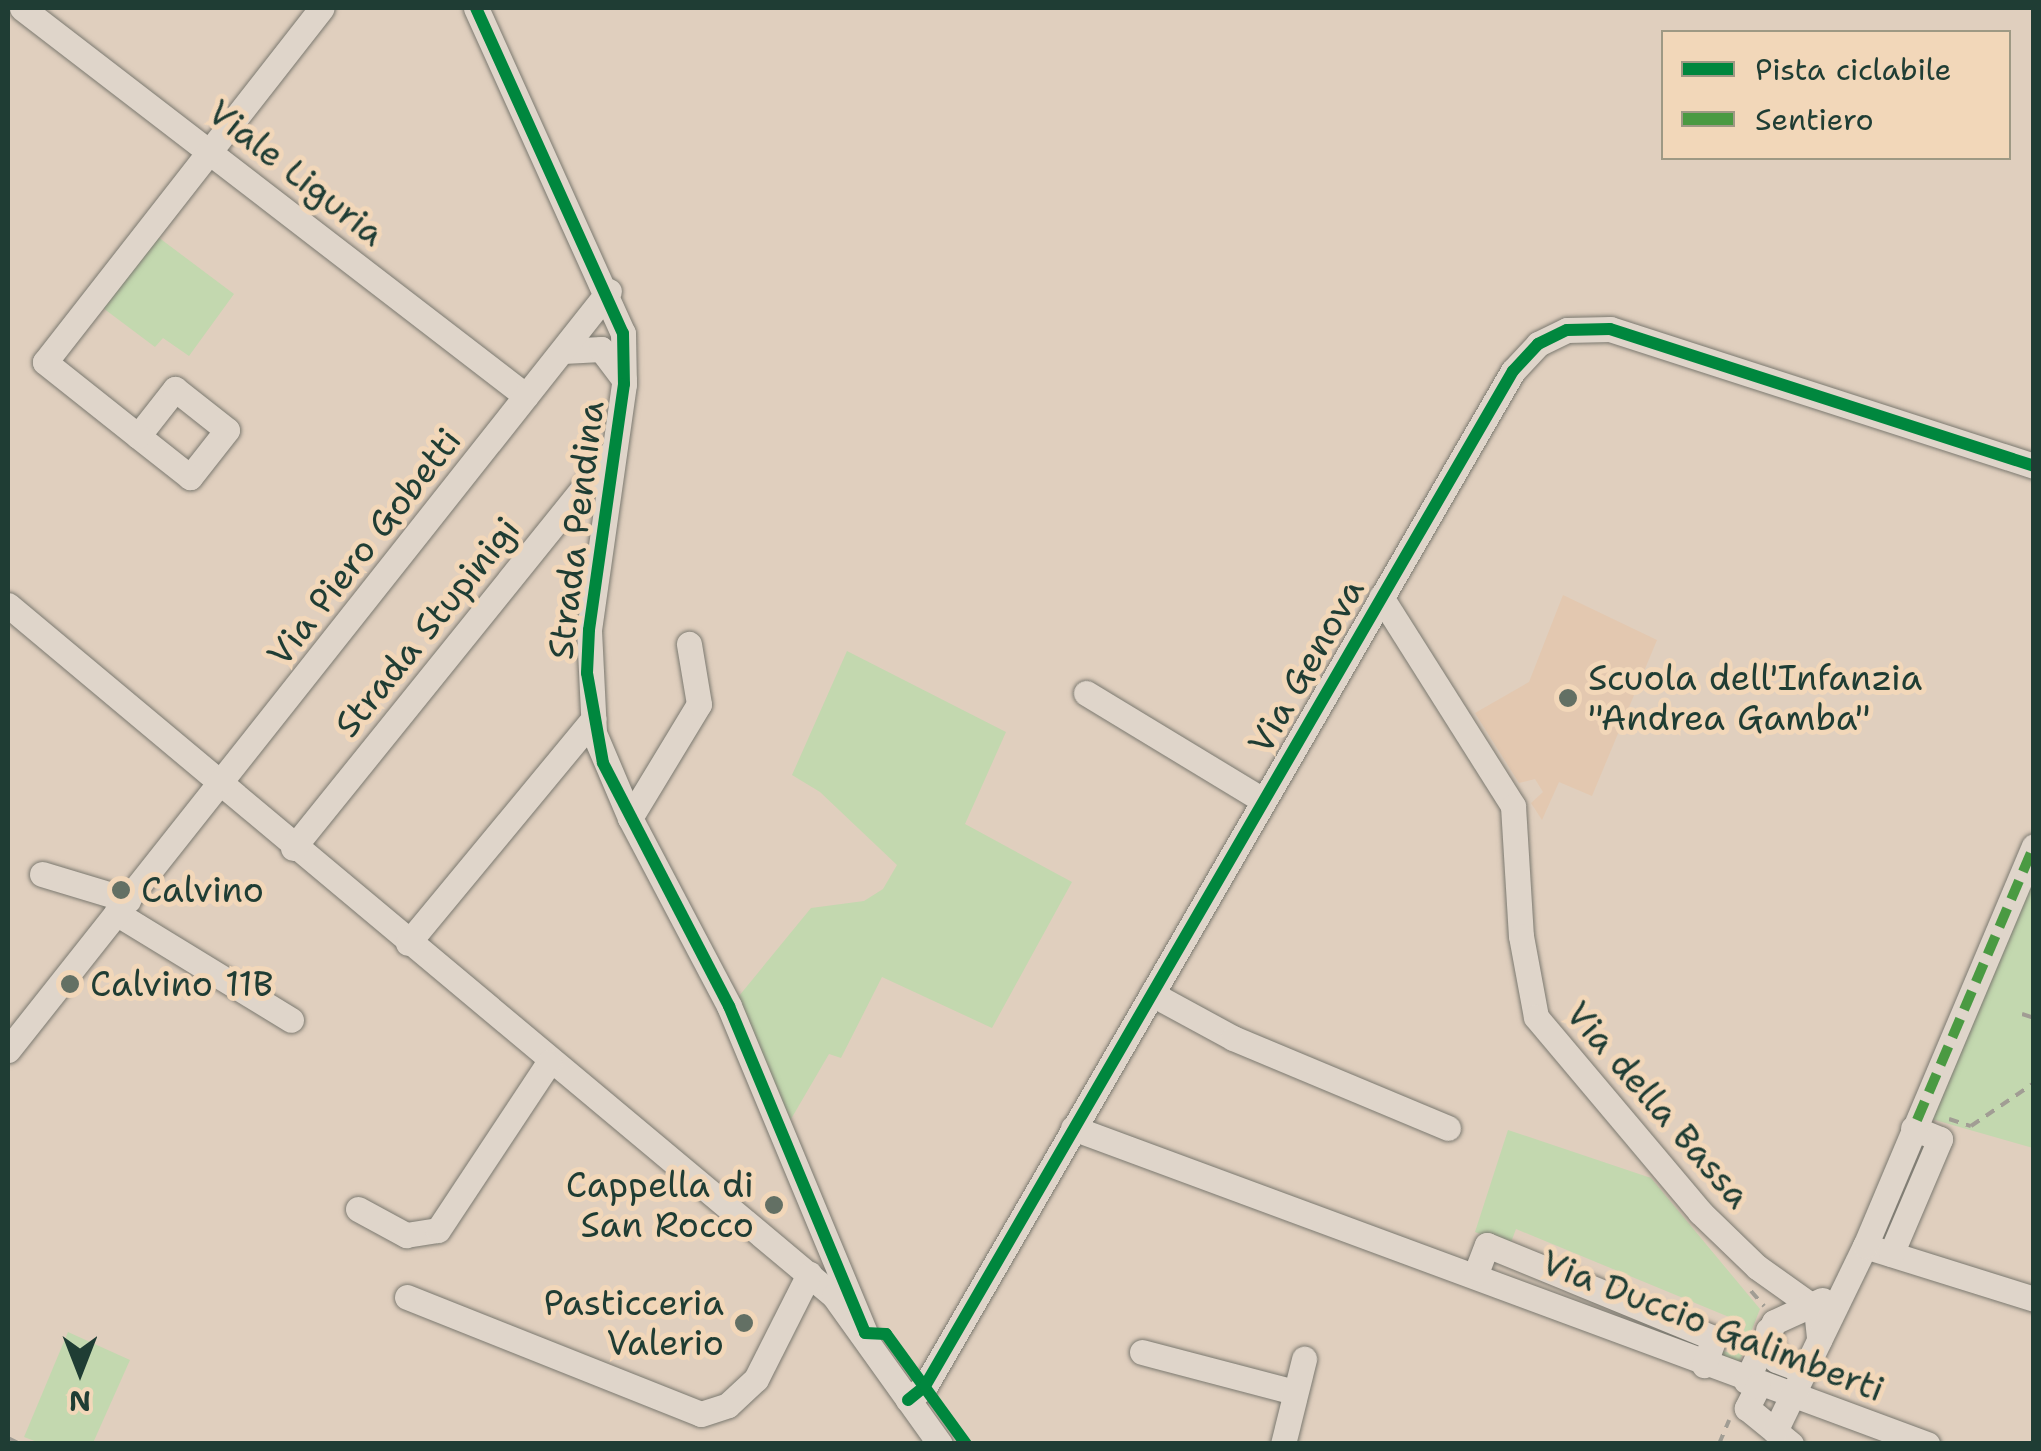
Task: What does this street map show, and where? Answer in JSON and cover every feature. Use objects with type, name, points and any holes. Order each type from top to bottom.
[{"type":"street","name":"Viale Liguria","points":[[22,8],[526,396]]},
{"type":"street","points":[[138,436],[45,362],[322,8]]},
{"type":"street","name":"Strada Pendina","points":[[476,8],[609,291],[624,333],[624,380],[589,630],[593,719],[604,762],[729,1006],[866,1333]]},
{"type":"street","name":"Via Piero Gobetti","points":[[8,1050],[609,291]]},
{"type":"street","name":"Via Genova","points":[[908,1400],[925,1386],[1513,371],[1538,344],[1567,330],[1610,328],[2034,466]]},
{"type":"street","points":[[563,351],[601,350],[624,380]]},
{"type":"street","name":"Strada Stupinigi","points":[[293,848],[615,449]]},
{"type":"street","name":"Via della Bassa","points":[[1382,596],[1513,806],[1521,936],[1536,1017],[1748,1272],[1769,1323],[1776,1360],[1804,1371]]},
{"type":"street","points":[[8,605],[549,1062],[809,1274],[866,1333],[940,1444]]},
{"type":"street","points":[[630,818],[699,704],[689,644]]},
{"type":"street","name":"Via Genova","points":[[1086,693],[1263,800]]},
{"type":"street","points":[[408,944],[593,719]]},
{"type":"street","points":[[1837,1303],[1810,1302],[1769,1323],[1747,1408],[1783,1437],[1791,1396],[1820,1340],[1865,1246],[2034,846]]},
{"type":"street","points":[[42,874],[122,906],[292,1020]]},
{"type":"street","points":[[1152,994],[1232,1038],[1448,1128]]},
{"type":"street","points":[[358,1209],[406,1235],[438,1230],[549,1062]]},
{"type":"street","points":[[1891,1254],[1940,1139],[1915,1124]]},
{"type":"street","name":"Via Duccio Galimberti","points":[[1072,1128],[1133,1155],[1476,1273],[1752,1384],[1927,1444]]},
{"type":"street","points":[[1865,1246],[2034,1299]]},
{"type":"street","name":"Via della Bassa","points":[[1748,1272],[1810,1302]]},
{"type":"street","points":[[407,1297],[701,1414],[728,1406],[756,1379],[809,1274]]},
{"type":"street","points":[[1810,1302],[1820,1317],[1820,1340]]},
{"type":"street","points":[[1142,1352],[1294,1392]]},
{"type":"street","points":[[1283,1444],[1304,1358]]},
{"type":"path","points":[[2022,1014],[2034,1018]]},
{"type":"path","points":[[1971,1126],[2031,1085],[2034,1093]]},
{"type":"path","points":[[1748,1272],[1769,1323]]},
{"type":"path","points":[[8,1438],[20,1444]]},
{"type":"shaded area","name":"Scuola dell'Infanzia \"Andrea Gamba\"","points":[[1563,595],[1657,640],[1592,796],[1559,782],[1542,820],[1531,803],[1543,792],[1535,779],[1519,783],[1475,713],[1529,682]]},
{"type":"green space","points":[[158,237],[234,294],[189,356],[163,338],[155,347],[103,308]]},
{"type":"green space","points":[[847,651],[1006,732],[965,824],[1072,882],[992,1028],[882,977],[841,1058],[829,1054],[784,1131],[734,1002],[811,908],[864,901],[883,889],[897,865],[820,792],[792,775]]},
{"type":"green space","points":[[2034,877],[2033,1148],[1928,1118]]},
{"type":"green space","points":[[1508,1130],[1651,1178],[1760,1309],[1739,1363],[1716,1355],[1718,1349],[1735,1355],[1746,1324],[1516,1229],[1510,1245],[1475,1232]]},
{"type":"green space","points":[[68,1332],[130,1360],[93,1443],[40,1443],[24,1437]]},
{"type":"marked path","points":[[1917,1120],[2034,846]]},
{"type":"cycle path","points":[[476,8],[623,333],[624,384],[589,630],[587,673],[603,763],[729,1006],[865,1333],[886,1334],[966,1444]]},
{"type":"cycle path","points":[[908,1400],[925,1386],[1513,371],[1538,344],[1567,330],[1610,329],[2034,466]]},
{"type":"place","name":"Scuola dell'Infanzia \"Andrea Gamba\"","points":[[1568,698]]},
{"type":"place","name":"Calvino","points":[[121,890]]},
{"type":"place","name":"Calvino 11B","points":[[70,984]]},
{"type":"place","name":"Cappella di San Rocco","points":[[774,1205]]},
{"type":"place","name":"Pasticceria Valerio","points":[[744,1323]]}]
